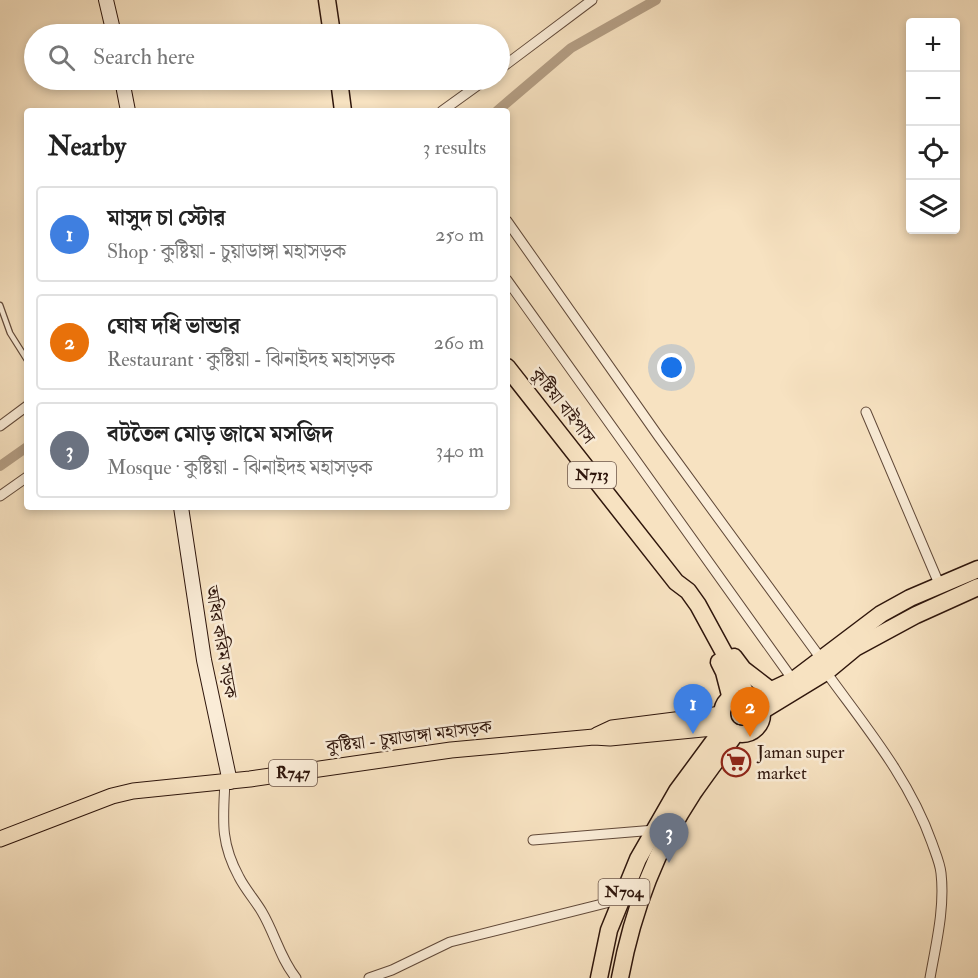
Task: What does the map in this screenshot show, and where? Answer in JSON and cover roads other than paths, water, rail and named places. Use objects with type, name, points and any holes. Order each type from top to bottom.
[{"type":"highway","points":[[327,0],[331,24]]},
{"type":"highway","points":[[340,90],[343,108]]},
{"type":"highway","name":"কুষ্টিয়া বাইপাস","points":[[510,371],[676,582],[688,591],[698,605],[739,710]]},
{"type":"highway","points":[[819,669],[852,634],[894,607],[978,569]]},
{"type":"highway","name":"N704","points":[[599,978],[609,930],[638,859],[677,791],[739,710],[794,683],[902,623],[978,587]]},
{"type":"highway","points":[[894,607],[902,623]]},
{"type":"highway","points":[[706,629],[743,669],[739,710]]},
{"type":"highway","points":[[706,629],[718,692],[739,710]]},
{"type":"highway","points":[[739,710],[794,683]]},
{"type":"highway","name":"N704","points":[[620,978],[639,902],[665,843],[739,710]]},
{"type":"main road","points":[[106,0],[112,24]]},
{"type":"main road","points":[[125,90],[128,108]]},
{"type":"main road","name":"অধির করিম সড়ক","points":[[181,510],[204,660],[227,782]]},
{"type":"main road","name":"কুষ্টিয়া - চুয়াডাঙ্গা মহাসড়ক","points":[[0,839],[112,796],[133,791],[227,782],[452,750],[594,736],[610,738],[713,728],[739,710]]},
{"type":"street","points":[[510,62],[592,0]]},
{"type":"street","points":[[446,108],[471,90]]},
{"type":"street","points":[[510,225],[819,669],[884,751],[923,817],[941,872],[941,914],[930,978]]},
{"type":"street","points":[[510,284],[794,683]]},
{"type":"street","points":[[0,426],[24,408]]},
{"type":"street","points":[[866,412],[940,586]]},
{"type":"street","points":[[0,496],[24,479]]},
{"type":"street","points":[[227,782],[222,832],[226,849],[240,879],[263,913],[281,955],[296,978]]},
{"type":"street","points":[[533,840],[655,830]]},
{"type":"street","points":[[369,978],[392,970],[450,942],[622,899]]},
{"type":"lane","points":[[0,305],[10,333],[24,355]]},
{"type":"waterway","points":[[501,108],[571,48],[656,0]]},
{"type":"waterway","points":[[0,466],[24,449]]},
{"type":"place","name":"মাসুদ চা স্টোর","points":[[693,734]]},
{"type":"place","name":"ঘোষ দধি ভান্ডার","points":[[750,737]]},
{"type":"place","name":"Jaman super market","points":[[736,762]]},
{"type":"place","name":"বটতৈল মোড় জামে মসজিদ","points":[[669,863]]}]
